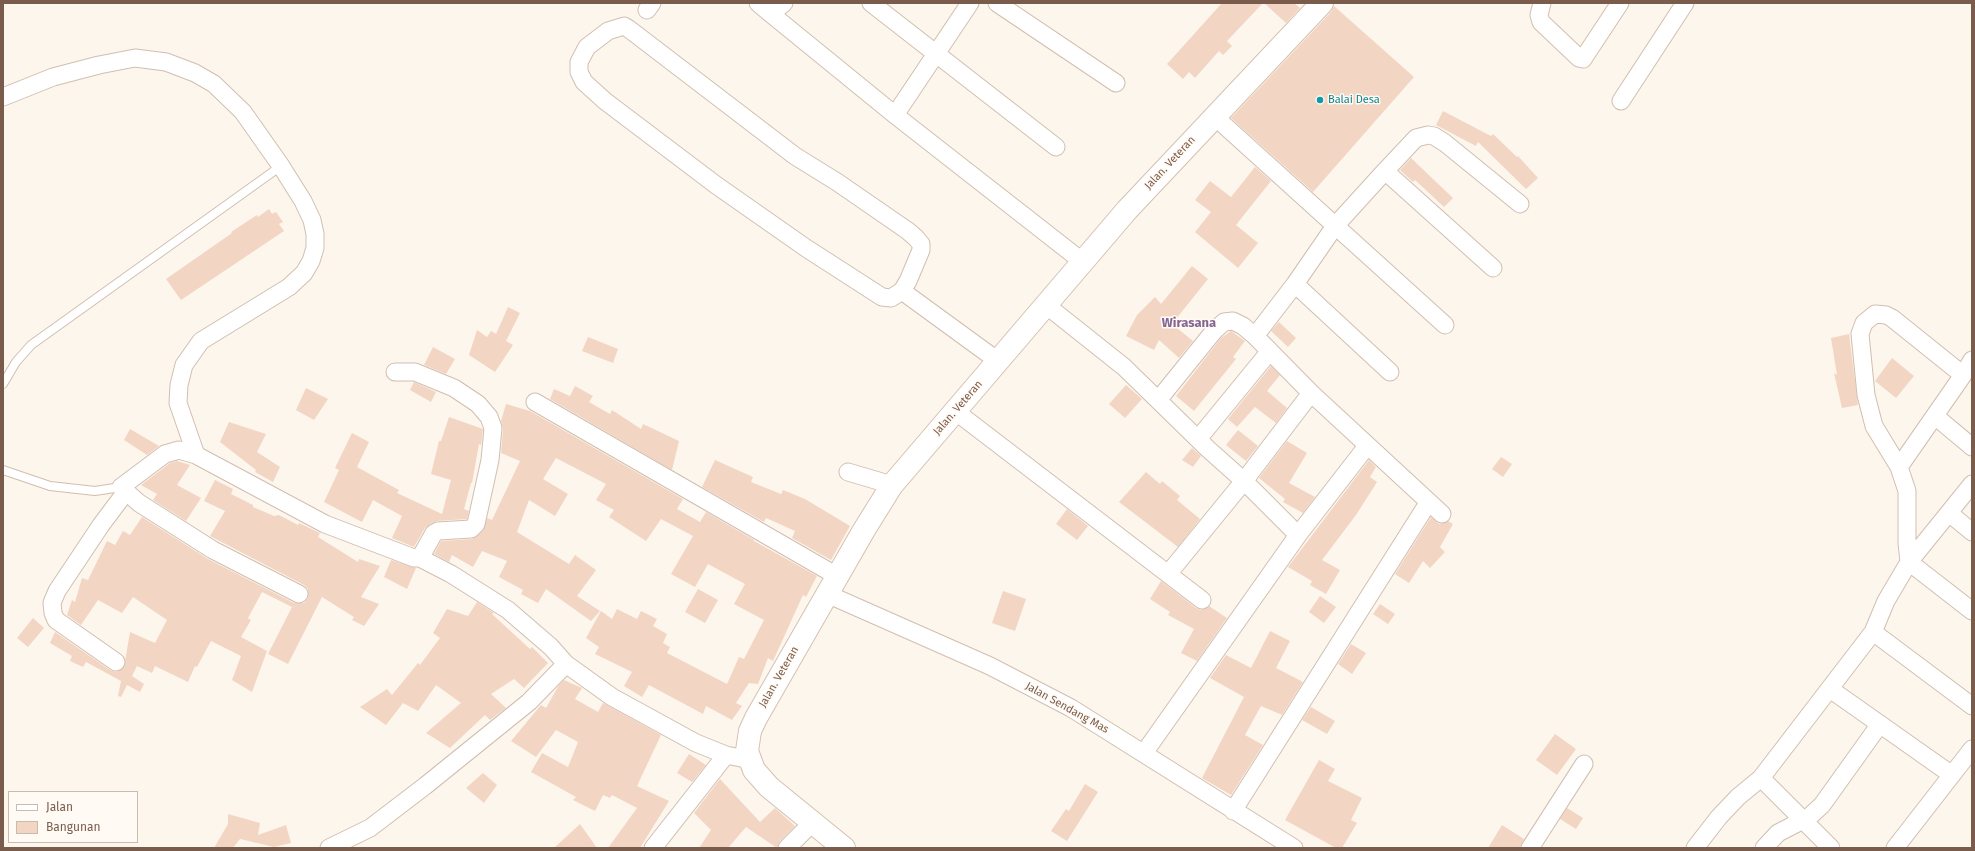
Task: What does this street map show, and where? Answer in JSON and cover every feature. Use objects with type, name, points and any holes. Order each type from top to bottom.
[{"type":"street","points":[[758,3],[895,115],[1083,262]]},
{"type":"street","points":[[771,14],[784,3]]},
{"type":"street","points":[[871,3],[1056,147]]},
{"type":"street","points":[[895,115],[970,3]]},
{"type":"street","points":[[997,3],[1116,82]]},
{"type":"street","points":[[1542,3],[1539,15],[1541,22],[1581,59],[1585,57],[1620,3]]},
{"type":"street","points":[[1621,102],[1685,3]]},
{"type":"street","name":"Jalan. Veteran","points":[[844,848],[768,787],[754,770],[747,751],[748,740],[756,718],[832,585],[892,486],[1127,210],[1313,6]]},
{"type":"street","points":[[624,26],[795,156],[837,182],[916,238],[921,244],[921,250],[908,281],[902,291],[891,298],[886,298],[864,286],[806,248],[716,185],[605,101],[584,82],[579,72],[579,62],[587,47],[608,31],[624,26]]},
{"type":"street","points":[[3,97],[53,77],[99,65],[135,58],[166,62],[195,73],[214,84],[243,112],[281,166],[303,201],[312,220],[315,234],[313,255],[304,273],[289,287],[201,341],[184,365],[179,385],[178,403],[196,456]]},
{"type":"street","points":[[1214,116],[1445,325]]},
{"type":"street","points":[[1255,336],[1295,284],[1335,226],[1416,138],[1428,135],[1434,136],[1445,143],[1520,204]]},
{"type":"street","points":[[1386,171],[1493,268]]},
{"type":"street","points":[[1295,284],[1390,372]]},
{"type":"street","points":[[902,291],[998,361]]},
{"type":"street","points":[[1046,305],[1118,363],[1159,400],[1298,535]]},
{"type":"street","points":[[1963,375],[1886,315],[1875,314],[1864,323],[1860,334],[1866,395],[1874,426],[1899,467],[1907,491],[1907,543],[1909,562],[1972,611]]},
{"type":"street","points":[[1159,400],[1214,331],[1224,322],[1233,321],[1243,326],[1255,336],[1311,393],[1428,503],[1442,514]]},
{"type":"street","points":[[1198,439],[1270,351]]},
{"type":"street","points":[[1899,467],[1972,360]]},
{"type":"street","points":[[395,372],[415,372],[454,388],[478,404],[489,417],[493,428],[490,460],[476,524],[471,529],[438,531],[434,533],[420,558]]},
{"type":"street","points":[[1168,574],[1244,481],[1311,393]]},
{"type":"street","name":"Jalan Sendang Mas","points":[[535,402],[832,585],[1071,708],[1294,848]]},
{"type":"street","points":[[956,411],[1202,600]]},
{"type":"street","points":[[1935,416],[1972,447]]},
{"type":"street","points":[[1144,753],[1298,535],[1368,446]]},
{"type":"street","points":[[116,662],[56,620],[53,613],[52,603],[57,591],[123,490],[165,454],[179,450],[196,456],[325,524],[414,558],[420,558],[475,588],[508,610],[551,647],[566,664],[612,697],[696,743],[726,755],[751,760]]},
{"type":"street","points":[[848,472],[892,486]]},
{"type":"street","points":[[1695,848],[1719,817],[1738,797],[1761,778],[1830,689],[1873,632],[1886,601],[1909,562],[1972,484]]},
{"type":"street","points":[[123,490],[172,525],[213,550],[299,594]]},
{"type":"street","points":[[1233,811],[1428,503]]},
{"type":"street","points":[[1949,513],[1972,532]]},
{"type":"street","points":[[1873,632],[1972,706]]},
{"type":"street","points":[[328,848],[370,828],[426,786],[529,702],[566,664]]},
{"type":"street","points":[[1830,689],[1952,775]]},
{"type":"street","points":[[1764,848],[1778,832],[1809,817],[1822,805],[1880,724]]},
{"type":"street","points":[[1895,848],[1972,749]]},
{"type":"street","points":[[653,848],[726,755]]},
{"type":"street","points":[[1530,848],[1584,764]]},
{"type":"street","points":[[1761,778],[1831,848]]},
{"type":"street","points":[[787,848],[813,822]]},
{"type":"lane","points":[[3,384],[16,362],[31,345],[281,166]]},
{"type":"lane","points":[[3,470],[50,486],[95,491],[123,490]]},
{"type":"building","points":[[1222,3],[1263,3],[1227,41],[1232,46],[1223,55],[1219,51],[1195,78],[1189,72],[1183,79],[1167,64]]},
{"type":"building","points":[[1264,3],[1294,3],[1300,8],[1286,23]]},
{"type":"building","name":"Balai Desa","points":[[1334,6],[1414,77],[1313,192],[1231,118],[1331,12]]},
{"type":"building","points":[[1443,111],[1491,136],[1493,134],[1517,157],[1518,156],[1538,178],[1526,189],[1478,142],[1476,146],[1436,125]]},
{"type":"building","points":[[1411,158],[1453,198],[1444,207],[1415,180],[1413,182],[1400,170]]},
{"type":"building","points":[[1255,167],[1271,181],[1236,225],[1258,243],[1238,268],[1195,232],[1211,212],[1195,200],[1210,181],[1231,197]]},
{"type":"building","points":[[269,209],[272,214],[276,212],[283,222],[279,224],[284,231],[181,300],[166,279],[232,233],[231,232]]},
{"type":"building","points":[[1192,266],[1208,279],[1172,324],[1193,341],[1179,358],[1159,340],[1154,350],[1126,336],[1137,315],[1155,297],[1161,304]]},
{"type":"building","points":[[508,307],[520,313],[506,341],[513,345],[495,372],[469,355],[477,330],[487,337],[491,331],[496,334]]},
{"type":"building","points":[[1279,322],[1296,338],[1288,347],[1271,331]]},
{"type":"building","points":[[1231,331],[1245,341],[1233,357],[1236,359],[1194,411],[1176,396],[1221,338]]},
{"type":"building","points":[[1849,334],[1858,405],[1842,408],[1834,373],[1837,375],[1831,338]]},
{"type":"building","points":[[588,337],[618,349],[613,363],[582,351]]},
{"type":"building","points":[[433,347],[455,359],[446,374],[424,365]]},
{"type":"building","points":[[1892,358],[1914,376],[1896,398],[1875,381]]},
{"type":"building","points":[[1271,366],[1280,375],[1267,391],[1287,408],[1276,423],[1255,407],[1237,427],[1228,419]]},
{"type":"building","points":[[414,382],[436,392],[431,402],[410,390]]},
{"type":"building","points":[[1126,385],[1142,399],[1125,418],[1109,404]]},
{"type":"building","points":[[575,386],[593,396],[589,402],[610,414],[612,410],[641,429],[643,424],[679,441],[672,470],[550,399],[554,389],[570,396]]},
{"type":"building","points":[[306,388],[328,399],[314,420],[296,410]]},
{"type":"building","points":[[506,404],[530,411],[683,499],[677,509],[700,522],[706,512],[817,576],[806,597],[803,595],[773,661],[768,658],[758,684],[749,683],[736,703],[742,706],[732,720],[706,706],[703,714],[649,685],[642,697],[624,686],[632,672],[595,654],[599,647],[586,638],[601,611],[612,619],[617,609],[637,619],[641,611],[657,619],[653,626],[667,634],[663,643],[670,647],[667,653],[727,684],[739,657],[744,659],[764,620],[734,604],[745,584],[708,564],[695,587],[671,574],[693,536],[661,519],[646,541],[609,517],[614,510],[596,500],[606,484],[556,458],[543,479],[568,494],[555,516],[529,500],[517,532],[569,564],[575,555],[596,570],[577,596],[600,611],[591,621],[546,589],[538,603],[521,594],[523,590],[499,577],[507,561],[482,551],[473,567],[452,555],[449,562],[434,554],[441,541],[472,539],[483,531],[487,518],[492,520],[520,461],[501,453],[503,429],[501,421]]},
{"type":"building","points":[[449,417],[483,429],[481,445],[479,444],[472,483],[464,509],[469,511],[467,519],[437,521],[430,524],[425,528],[414,547],[392,538],[402,516],[373,500],[362,522],[324,502],[339,470],[335,468],[352,433],[369,442],[357,467],[399,490],[397,493],[442,514],[451,480],[431,474],[439,441],[441,441]]},
{"type":"building","points":[[229,422],[266,434],[257,452],[280,467],[273,482],[255,472],[256,470],[220,442]]},
{"type":"building","points":[[130,429],[159,446],[147,455],[124,440]]},
{"type":"building","points":[[1238,430],[1258,446],[1246,461],[1226,445]]},
{"type":"building","points":[[1287,441],[1307,453],[1289,483],[1315,497],[1303,513],[1283,502],[1285,499],[1259,478]]},
{"type":"building","points":[[1192,448],[1201,456],[1193,467],[1182,460]]},
{"type":"building","points":[[1501,457],[1512,464],[1503,477],[1492,469]]},
{"type":"building","points":[[715,460],[753,477],[751,482],[781,494],[783,490],[805,499],[850,526],[831,560],[792,538],[795,531],[766,518],[764,522],[702,487]]},
{"type":"building","points":[[1369,460],[1376,467],[1370,477],[1377,482],[1356,515],[1322,560],[1340,570],[1326,594],[1310,585],[1312,581],[1288,567]]},
{"type":"building","points":[[177,461],[190,465],[177,485],[201,498],[186,521],[153,500],[157,494],[141,485],[170,463]]},
{"type":"building","points":[[1146,472],[1160,484],[1162,481],[1180,496],[1177,500],[1200,519],[1178,547],[1119,502]]},
{"type":"building","points":[[215,480],[233,489],[231,494],[253,505],[253,507],[274,516],[279,515],[298,525],[299,523],[320,533],[318,537],[358,562],[359,559],[380,566],[361,597],[379,604],[364,626],[352,620],[354,617],[322,597],[288,664],[268,654],[292,607],[262,592],[248,618],[251,620],[241,637],[267,651],[252,692],[232,680],[241,656],[211,641],[197,667],[195,666],[188,682],[155,666],[152,673],[137,666],[132,676],[144,684],[140,692],[127,685],[121,697],[118,696],[121,681],[86,662],[83,667],[70,661],[72,656],[50,643],[55,632],[110,670],[116,672],[124,667],[130,632],[155,643],[167,620],[133,597],[122,613],[98,600],[81,625],[67,615],[72,600],[75,602],[82,578],[88,580],[107,541],[115,545],[123,531],[130,535],[142,517],[208,559],[294,603],[304,603],[308,598],[308,589],[304,585],[210,536],[225,511],[204,501]]},
{"type":"building","points":[[1067,509],[1088,526],[1077,540],[1056,524]]},
{"type":"building","points":[[1431,517],[1439,524],[1448,521],[1453,524],[1440,547],[1445,552],[1430,568],[1423,561],[1409,583],[1395,574]]},
{"type":"building","points":[[391,560],[416,568],[407,589],[384,577]]},
{"type":"building","points":[[1161,581],[1196,608],[1201,610],[1209,606],[1227,618],[1197,661],[1181,653],[1194,629],[1168,615],[1170,612],[1150,599]]},
{"type":"building","points":[[698,589],[718,600],[705,623],[685,612]]},
{"type":"building","points":[[1003,591],[1026,599],[1015,631],[992,623]]},
{"type":"building","points":[[1320,596],[1336,607],[1324,623],[1309,612]]},
{"type":"building","points":[[477,602],[494,613],[492,614],[530,649],[532,647],[548,663],[524,688],[514,679],[491,694],[506,708],[490,720],[485,715],[450,748],[426,733],[461,703],[436,685],[418,711],[403,703],[386,725],[360,707],[387,689],[392,695],[418,663],[420,665],[440,638],[433,633],[447,609],[468,616]]},
{"type":"building","points":[[1380,604],[1395,614],[1388,624],[1373,614]]},
{"type":"building","points":[[33,618],[44,628],[28,647],[17,638]]},
{"type":"building","points":[[1270,631],[1290,641],[1276,668],[1303,682],[1282,715],[1261,706],[1245,735],[1263,745],[1231,795],[1202,778],[1244,697],[1210,678],[1226,655],[1251,668]]},
{"type":"building","points":[[1351,644],[1366,653],[1352,674],[1338,664]]},
{"type":"building","points":[[564,680],[582,688],[575,699],[598,712],[603,703],[661,735],[637,786],[669,801],[640,848],[608,848],[637,808],[612,795],[610,798],[603,795],[595,811],[573,800],[576,797],[531,772],[542,753],[568,767],[578,742],[556,730],[536,757],[511,741],[541,705],[546,708],[559,685]]},
{"type":"building","points":[[1311,707],[1335,721],[1327,734],[1302,720]]},
{"type":"building","points":[[1555,734],[1576,749],[1557,775],[1536,760]]},
{"type":"building","points":[[689,754],[706,765],[692,782],[677,773]]},
{"type":"building","points":[[1319,760],[1335,769],[1328,781],[1362,798],[1351,820],[1357,823],[1342,848],[1336,848],[1285,820]]},
{"type":"building","points":[[483,773],[497,785],[484,803],[466,788]]},
{"type":"building","points":[[720,779],[760,822],[775,808],[795,826],[780,841],[777,848],[746,827],[728,848],[699,848],[711,830],[694,813]]},
{"type":"building","points":[[1085,784],[1098,792],[1067,841],[1051,831],[1066,809],[1069,811]]},
{"type":"building","points":[[1567,808],[1583,818],[1576,829],[1560,819]]},
{"type":"building","points":[[228,814],[260,823],[258,835],[286,825],[291,843],[274,847],[240,839],[233,848],[214,848],[228,824]]},
{"type":"building","points":[[580,824],[597,848],[554,848]]},
{"type":"building","points":[[1502,825],[1524,839],[1520,848],[1488,848]]},
{"type":"place","name":"Balai Desa","points":[[1320,100]]},
{"type":"district","name":"Wirasana","points":[[1189,323]]}]
